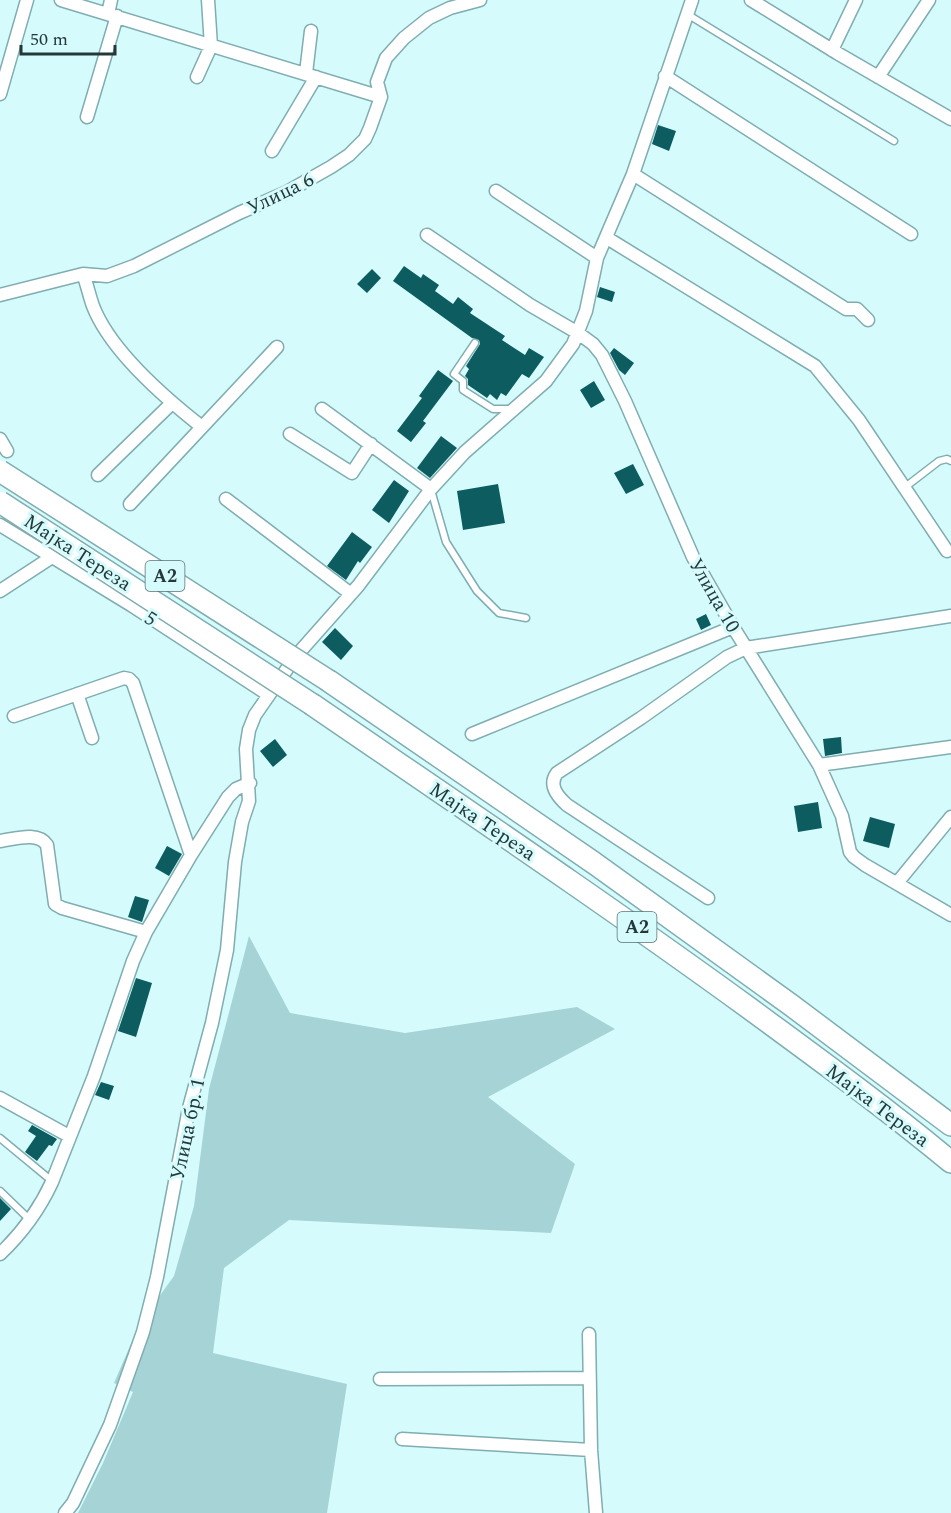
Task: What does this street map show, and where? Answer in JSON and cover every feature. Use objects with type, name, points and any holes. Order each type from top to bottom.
[{"type":"highway","name":"Мајка Тереза","points":[[0,471],[329,681],[585,856],[791,1005],[951,1125]]},
{"type":"highway","name":"Мајка Тереза","points":[[0,502],[313,705],[658,942],[789,1037],[951,1162]]},
{"type":"street","points":[[0,94],[27,0]]},
{"type":"street","points":[[61,0],[74,2],[381,98]]},
{"type":"street","points":[[87,117],[113,15],[111,0]]},
{"type":"street","points":[[197,77],[211,46],[208,0]]},
{"type":"street","name":"Улица 6","points":[[0,295],[83,274],[107,276],[134,266],[239,213],[285,193],[331,167],[349,155],[364,139],[370,128],[381,98],[377,82],[386,58],[404,38],[429,18],[450,8],[480,0]]},
{"type":"street","points":[[269,695],[296,656],[351,594],[431,489],[465,452],[516,409],[556,369],[578,333],[586,311],[597,258],[633,174],[692,0]]},
{"type":"street","points":[[751,0],[951,119]]},
{"type":"street","points":[[832,50],[856,0]]},
{"type":"street","points":[[878,77],[929,0]]},
{"type":"street","points":[[272,151],[311,75],[311,31]]},
{"type":"street","points":[[665,76],[911,234]]},
{"type":"street","points":[[633,174],[846,309],[857,309],[868,320]]},
{"type":"street","points":[[496,190],[597,258]]},
{"type":"street","name":"Улица 10","points":[[427,235],[521,300],[578,333],[592,344],[604,361],[625,401],[693,557],[733,627],[819,765],[838,805],[850,852],[854,857],[897,883]]},
{"type":"street","points":[[607,238],[815,366],[859,420],[947,551]]},
{"type":"street","points":[[83,274],[93,307],[116,343],[172,403],[202,427]]},
{"type":"street","points":[[130,504],[277,347]]},
{"type":"street","points":[[98,475],[172,403]]},
{"type":"street","points":[[322,409],[431,489]]},
{"type":"street","points":[[290,434],[352,473],[371,444]]},
{"type":"street","points":[[0,439],[7,451]]},
{"type":"street","points":[[226,499],[351,594]]},
{"type":"street","name":"5","points":[[0,525],[131,605],[269,695]]},
{"type":"street","points":[[0,591],[52,557]]},
{"type":"street","points":[[708,898],[567,805],[555,792],[553,782],[557,773],[641,718],[727,657],[746,648],[951,616]]},
{"type":"street","points":[[472,734],[733,627]]},
{"type":"street","points":[[14,716],[124,678],[133,683],[191,855]]},
{"type":"street","points":[[77,694],[93,738]]},
{"type":"street","name":"Улица бр. 1","points":[[65,1513],[73,1503],[110,1425],[143,1332],[159,1266],[189,1108],[212,1023],[227,950],[235,862],[249,801],[250,783],[246,749],[249,730],[255,715],[269,695]]},
{"type":"street","points":[[819,765],[951,747]]},
{"type":"street","points":[[0,1254],[45,1197],[52,1182],[94,1076],[133,961],[146,932],[228,797],[236,789],[250,783]]},
{"type":"street","points":[[950,912],[897,883],[951,817]]},
{"type":"street","points":[[0,841],[36,837],[44,839],[47,845],[55,904],[146,932]]},
{"type":"street","points":[[0,1098],[69,1136]]},
{"type":"street","points":[[589,1334],[591,1450],[596,1513]]},
{"type":"street","points":[[380,1379],[589,1378]]},
{"type":"street","points":[[402,1439],[591,1450]]},
{"type":"lane","points":[[687,14],[894,141]]},
{"type":"lane","points":[[475,343],[454,374],[463,381],[463,390],[493,409],[516,409]]},
{"type":"lane","points":[[903,488],[939,461],[947,459],[951,461]]},
{"type":"lane","points":[[431,489],[446,542],[477,591],[499,613],[526,618]]},
{"type":"lane","points":[[0,1138],[52,1182]]},
{"type":"lane","points":[[0,1191],[29,1219]]},
{"type":"shaded area","points":[[249,936],[290,1013],[405,1033],[577,1007],[615,1029],[488,1097],[575,1164],[551,1233],[289,1220],[224,1268],[213,1353],[347,1384],[327,1513],[78,1513],[103,1463],[133,1392],[114,1383],[140,1323],[174,1276],[194,1206],[209,1089]]},
{"type":"building","points":[[658,125],[676,131],[669,151],[652,144]]},
{"type":"building","points":[[404,266],[421,278],[423,274],[439,285],[435,291],[453,304],[458,297],[473,309],[470,313],[505,336],[502,340],[525,355],[529,348],[544,357],[529,378],[522,374],[506,396],[501,393],[497,400],[490,394],[487,398],[468,385],[468,379],[465,376],[469,369],[466,366],[480,344],[479,340],[472,338],[393,281]]},
{"type":"building","points":[[372,269],[381,278],[367,293],[357,284]]},
{"type":"building","points":[[600,287],[615,292],[612,302],[597,297]]},
{"type":"building","points":[[614,348],[634,363],[625,375],[619,370],[610,353]]},
{"type":"building","points":[[438,370],[453,381],[423,421],[426,423],[411,442],[397,431],[422,398],[419,396]]},
{"type":"building","points":[[594,381],[605,400],[591,408],[580,390]]},
{"type":"building","points":[[441,436],[457,448],[430,478],[417,468]]},
{"type":"building","points":[[633,464],[644,485],[626,494],[614,473]]},
{"type":"building","points":[[394,480],[409,491],[389,523],[372,510]]},
{"type":"building","points":[[498,484],[505,523],[463,530],[457,491]]},
{"type":"building","points":[[352,532],[372,547],[360,563],[358,561],[346,580],[327,566]]},
{"type":"building","points":[[706,614],[711,625],[701,630],[696,619]]},
{"type":"building","points":[[335,628],[353,646],[341,660],[322,642]]},
{"type":"building","points":[[841,737],[842,753],[825,756],[823,739]]},
{"type":"building","points":[[275,739],[287,755],[273,767],[260,751]]},
{"type":"building","points":[[818,802],[822,828],[798,832],[794,806]]},
{"type":"building","points":[[870,817],[895,824],[889,848],[863,841]]},
{"type":"building","points":[[167,846],[182,854],[169,876],[155,868]]},
{"type":"building","points":[[135,896],[149,900],[142,922],[128,917]]},
{"type":"building","points":[[136,978],[152,983],[136,1037],[118,1031]]},
{"type":"building","points":[[101,1082],[114,1086],[109,1100],[95,1095]]},
{"type":"building","points":[[32,1125],[57,1139],[52,1146],[49,1145],[37,1161],[25,1152],[36,1136],[28,1131]]},
{"type":"building","points":[[0,1198],[11,1209],[0,1221]]}]
